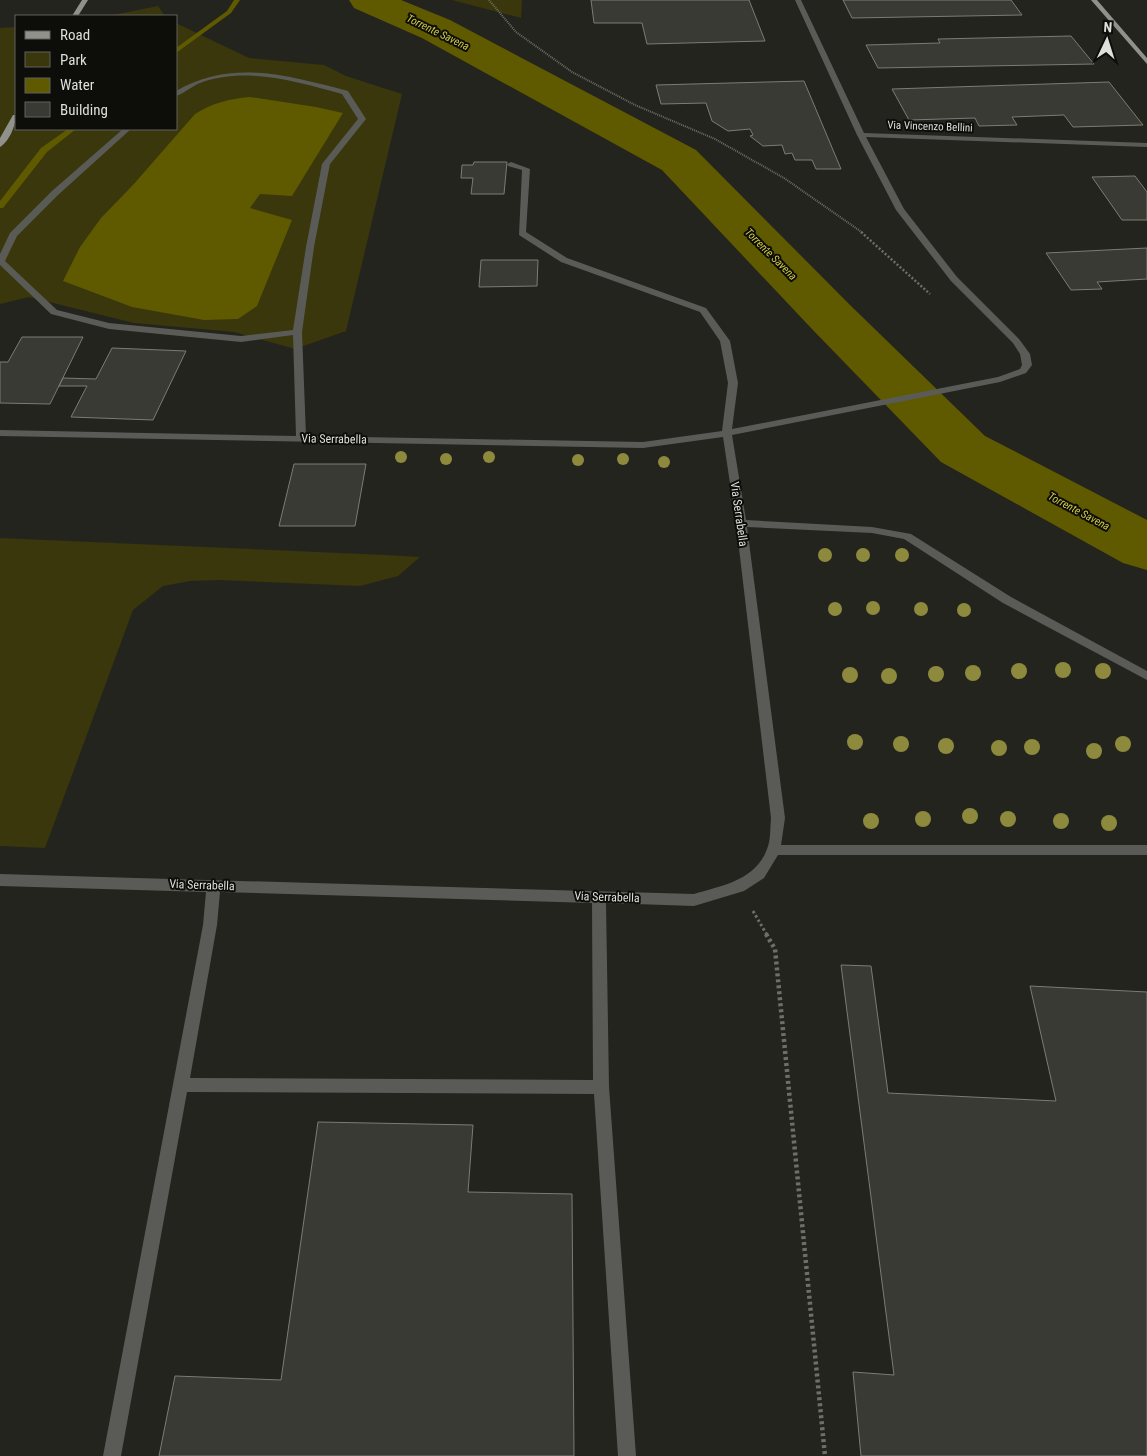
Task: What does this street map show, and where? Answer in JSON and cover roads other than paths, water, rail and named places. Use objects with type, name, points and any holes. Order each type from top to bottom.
[{"type":"main road","points":[[76,15],[85,0]]},
{"type":"main road","points":[[1094,0],[1147,62]]},
{"type":"main road","points":[[0,145],[15,119]]},
{"type":"street","points":[[798,0],[861,135]]},
{"type":"street","points":[[178,93],[200,80],[245,72],[294,79],[345,93],[362,119],[326,164],[310,247],[297,332],[300,438]]},
{"type":"street","points":[[126,130],[55,193],[13,236],[1,261],[54,312],[109,326],[241,339],[297,332]]},
{"type":"street","name":"Via Vincenzo Bellini","points":[[861,135],[1147,145]]},
{"type":"street","name":"Via Serrabella","points":[[0,433],[643,445],[681,441],[1000,379],[1023,371],[1027,365],[1025,354],[1016,341],[954,279],[900,210],[861,135]]},
{"type":"street","points":[[511,164],[526,169],[522,233],[564,260],[703,310],[725,341],[733,383],[727,432]]},
{"type":"street","name":"Via Serrabella","points":[[0,880],[694,900],[739,887],[759,874],[774,850],[778,818],[741,523],[727,432]]},
{"type":"street","points":[[741,523],[872,530],[906,536],[1007,600],[1147,676]]},
{"type":"street","points":[[774,850],[1147,850]]},
{"type":"street","points":[[112,1456],[210,925],[214,886]]},
{"type":"street","points":[[599,897],[601,1087],[627,1456]]},
{"type":"street","points":[[180,1085],[601,1087]]},
{"type":"water","points":[[250,97],[343,113],[292,196],[260,194],[250,208],[292,220],[257,306],[238,319],[204,320],[132,307],[63,281],[80,247],[101,218],[133,185],[195,114],[221,102]]},
{"type":"waterway","points":[[178,50],[229,12],[237,0]]},
{"type":"waterway","name":"Torrente Savena","points":[[368,0],[436,29],[679,160],[830,316],[963,449],[1147,548]]},
{"type":"waterway","points":[[0,206],[44,150],[71,130]]}]
